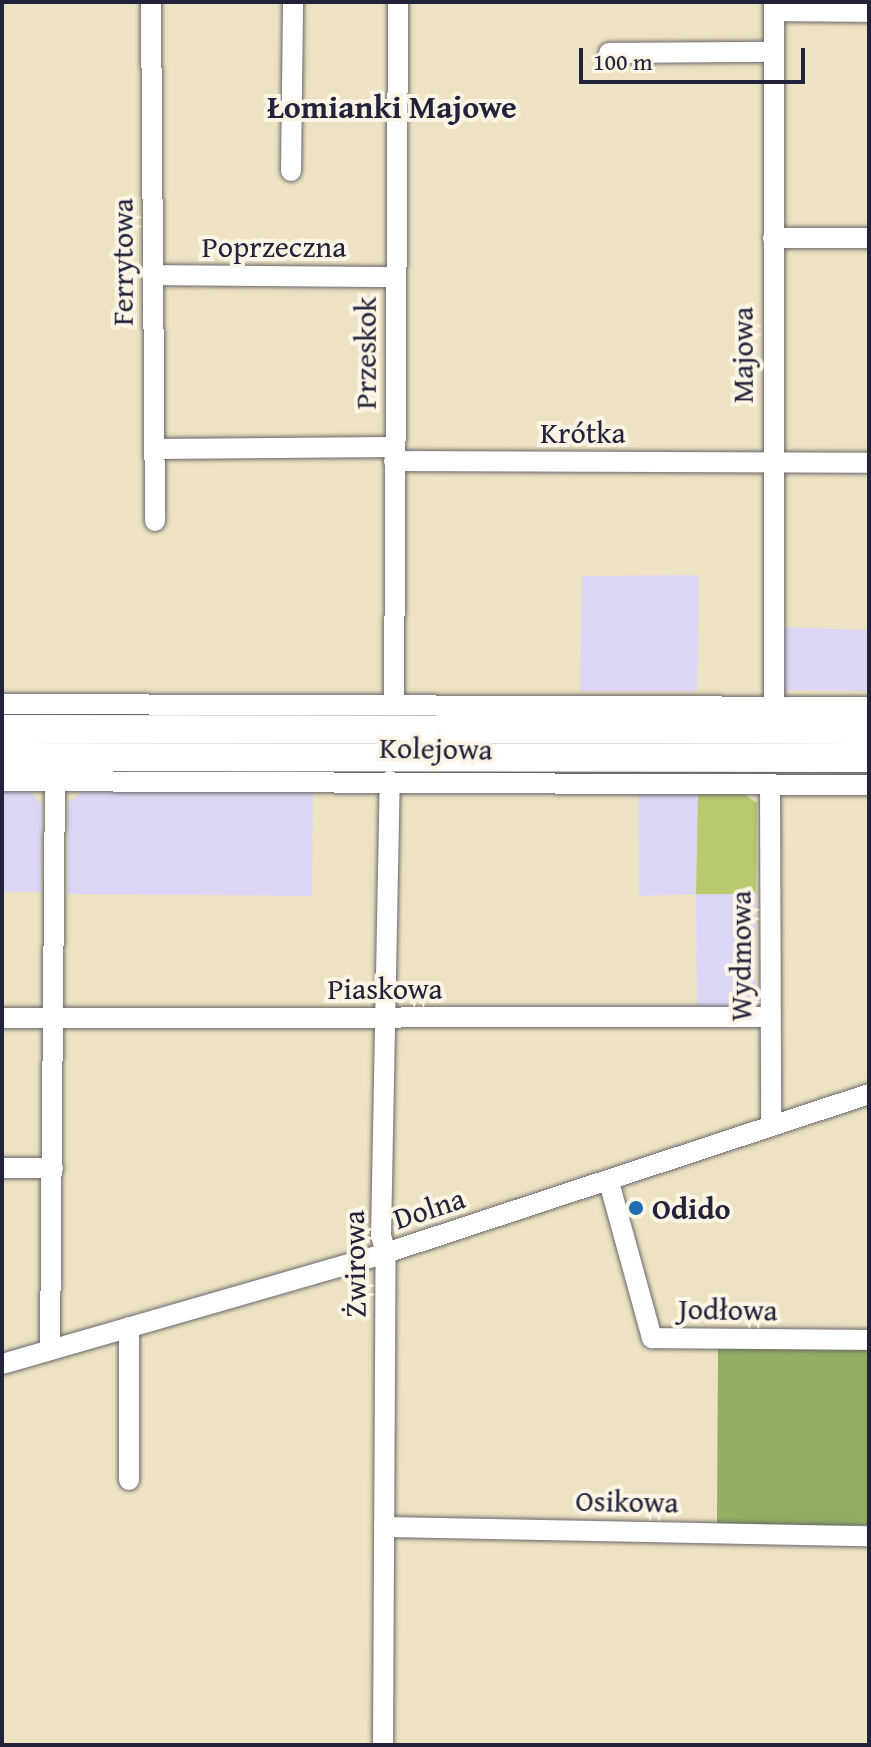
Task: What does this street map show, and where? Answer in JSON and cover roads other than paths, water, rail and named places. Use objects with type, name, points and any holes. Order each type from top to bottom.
[{"type":"highway","name":"Kolejowa","points":[[2,729],[869,730]]},
{"type":"highway","name":"Kolejowa","points":[[2,757],[869,758]]},
{"type":"street","name":"Ferrytowa","points":[[151,2],[155,521]]},
{"type":"street","points":[[291,171],[293,2]]},
{"type":"street","name":"Przeskok","points":[[394,705],[398,2]]},
{"type":"street","points":[[774,7],[869,12]]},
{"type":"street","name":"Majowa","points":[[774,7],[771,463],[774,708]]},
{"type":"street","points":[[609,53],[772,52]]},
{"type":"street","points":[[773,238],[869,238]]},
{"type":"street","name":"Poprzeczna","points":[[152,275],[395,277]]},
{"type":"street","name":"Krótka","points":[[155,449],[869,463]]},
{"type":"street","name":"Kolejowa","points":[[2,704],[869,707]]},
{"type":"street","name":"Kolejowa","points":[[2,781],[869,785]]},
{"type":"street","points":[[50,1350],[55,781]]},
{"type":"street","name":"Żwirowa","points":[[383,1745],[386,1253],[381,1236],[390,781]]},
{"type":"street","name":"Wydmowa","points":[[770,786],[771,1126]]},
{"type":"street","name":"Piaskowa","points":[[2,1018],[769,1017]]},
{"type":"street","name":"Dolna","points":[[2,1364],[386,1253],[869,1094]]},
{"type":"street","points":[[2,1168],[53,1168]]},
{"type":"street","name":"Jodłowa","points":[[609,1182],[652,1338],[869,1340]]},
{"type":"street","points":[[129,1327],[129,1480]]},
{"type":"street","name":"Osikowa","points":[[384,1527],[869,1536]]},
{"type":"place","name":"Odido","points":[[636,1208]]},
{"type":"district","name":"Łomianki Majowe","points":[[392,107]]}]
